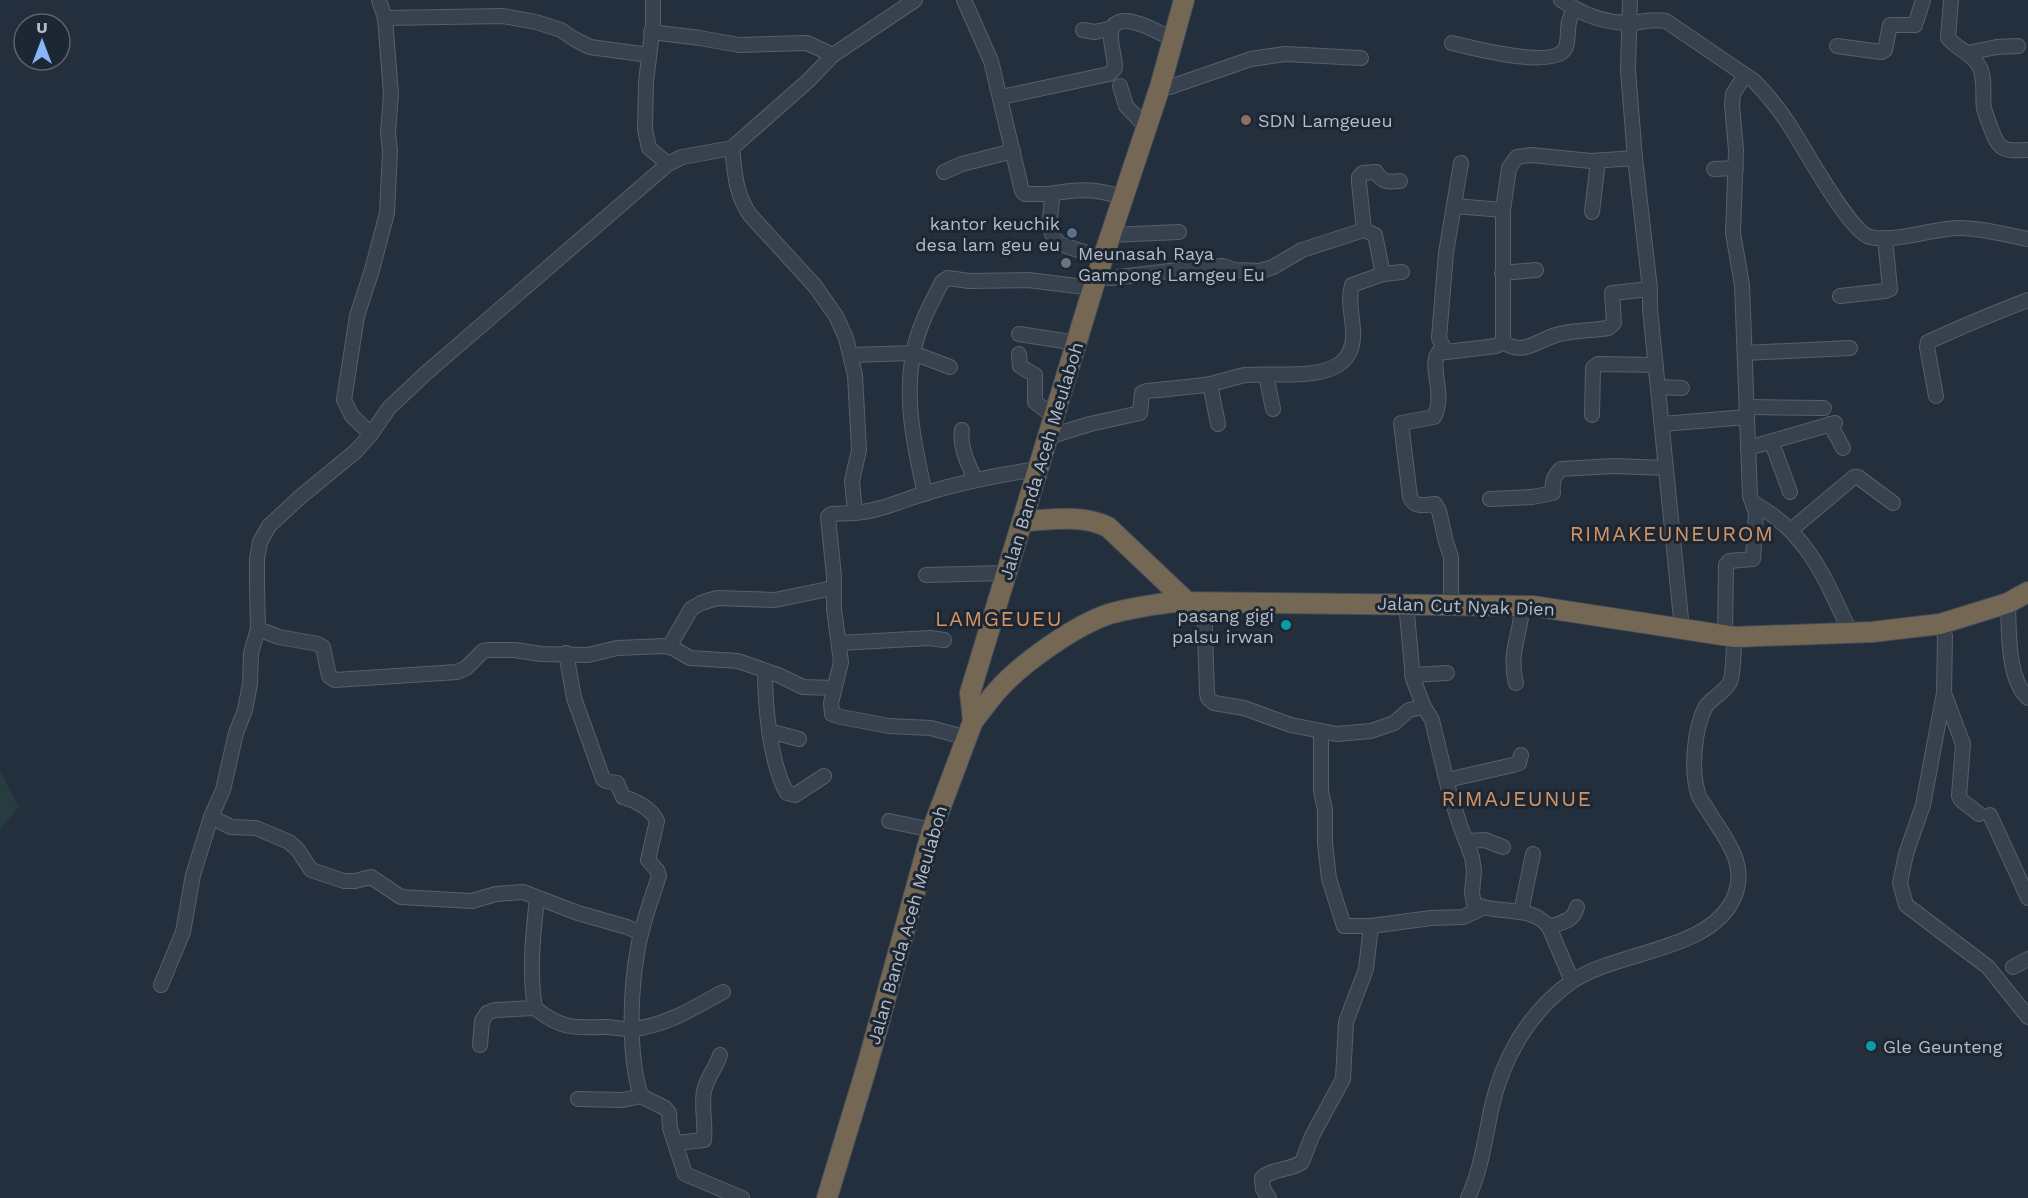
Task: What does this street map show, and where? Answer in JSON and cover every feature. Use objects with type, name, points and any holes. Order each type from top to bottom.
[{"type":"highway","name":"Jalan Banda Aceh Meulaboh","points":[[827,1198],[867,1066],[932,830],[970,730],[970,693],[1095,282],[1160,87],[1184,0]]},
{"type":"highway","points":[[1023,521],[1088,519],[1100,523],[1108,527],[1195,602]]},
{"type":"highway","name":"Jalan Cut Nyak Dien","points":[[970,730],[997,691],[1052,644],[1081,626],[1107,615],[1130,609],[1195,602],[1522,606],[1596,614],[1730,636],[1872,632],[1940,624],[2008,603],[2028,592]]},
{"type":"street","points":[[371,434],[352,416],[344,400],[357,316],[387,213],[391,94],[386,18],[379,0]]},
{"type":"street","points":[[653,0],[646,82],[646,144],[652,152],[668,164]]},
{"type":"street","points":[[161,985],[183,932],[193,874],[211,817],[223,790],[236,733],[245,710],[250,684],[251,654],[258,629],[257,559],[260,542],[269,526],[340,465],[371,434],[389,408],[425,374],[668,164],[682,157],[732,148],[809,80],[833,55],[915,0]]},
{"type":"street","points":[[964,0],[991,61],[1023,193],[1049,194],[1075,189],[1093,189],[1122,197]]},
{"type":"street","points":[[1561,0],[1574,9],[1593,16],[1629,13],[1665,21],[1745,75],[1766,93],[1856,228],[1866,237],[1885,238],[1963,228],[2028,239]]},
{"type":"street","points":[[1837,46],[1881,52],[1886,50],[1890,25],[1915,25],[1923,0]]},
{"type":"street","points":[[1951,0],[1948,38],[1967,53],[1981,69],[1984,108],[1997,144],[2002,148],[2015,151],[2028,150]]},
{"type":"street","points":[[1452,44],[1513,57],[1554,56],[1562,53],[1566,48],[1569,22],[1574,9]]},
{"type":"street","points":[[1629,13],[1628,70],[1635,158],[1650,289],[1650,309],[1682,629]]},
{"type":"street","points":[[386,18],[503,16],[532,21],[561,30],[590,47],[649,55]]},
{"type":"street","points":[[1001,97],[1109,74],[1115,68],[1111,34],[1120,21],[1134,21],[1172,39]]},
{"type":"street","points":[[1083,30],[1095,32],[1113,28]]},
{"type":"street","points":[[651,32],[740,45],[807,43],[833,55]]},
{"type":"street","points":[[1967,53],[1997,47],[2018,46]]},
{"type":"street","points":[[1160,87],[1170,87],[1251,59],[1285,54],[1361,58]]},
{"type":"street","points":[[1468,1198],[1477,1179],[1501,1076],[1517,1039],[1543,1006],[1572,981],[1626,958],[1695,935],[1713,926],[1729,909],[1736,893],[1739,865],[1734,852],[1698,794],[1694,769],[1696,744],[1705,707],[1730,682],[1726,565],[1729,561],[1753,559],[1756,513],[1755,504],[1750,496],[1742,285],[1733,233],[1736,136],[1732,105],[1733,94],[1745,75]]},
{"type":"street","points":[[1120,86],[1126,106],[1146,128]]},
{"type":"street","points":[[732,148],[738,193],[742,203],[815,286],[836,316],[852,355],[859,450],[852,481],[855,513]]},
{"type":"street","points":[[944,172],[962,164],[1013,151]]},
{"type":"street","points":[[1503,342],[1503,210],[1509,168],[1517,157],[1531,155],[1598,161],[1635,158]]},
{"type":"street","points":[[1592,212],[1598,161]]},
{"type":"street","points":[[1445,351],[1439,338],[1446,253],[1461,164]]},
{"type":"street","points":[[1714,169],[1736,168]]},
{"type":"street","points":[[1364,230],[1359,177],[1363,173],[1376,172],[1381,180],[1401,181]]},
{"type":"street","points":[[1049,194],[1052,198],[1050,230],[1055,240],[1060,244],[1103,258]]},
{"type":"street","points":[[1454,206],[1503,210]]},
{"type":"street","points":[[926,494],[913,441],[910,392],[913,353],[927,311],[944,279],[1095,282],[1111,278],[1223,266],[1235,270],[1260,272],[1302,250],[1364,230],[1375,235],[1383,274]]},
{"type":"street","points":[[1110,235],[1179,232]]},
{"type":"street","points":[[1840,296],[1890,289],[1885,238]]},
{"type":"street","points":[[1502,273],[1536,270]]},
{"type":"street","points":[[1048,437],[1090,424],[1140,413],[1140,398],[1142,393],[1147,391],[1210,384],[1248,375],[1306,375],[1334,367],[1349,354],[1353,329],[1348,295],[1352,285],[1383,274],[1402,272]]},
{"type":"street","points":[[1503,342],[1510,347],[1527,348],[1557,335],[1608,328],[1614,323],[1612,293],[1650,289]]},
{"type":"street","points":[[1935,396],[1928,342],[1985,316],[2028,300]]},
{"type":"street","points":[[1019,334],[1077,343]]},
{"type":"street","points":[[1452,604],[1452,557],[1435,504],[1416,506],[1412,503],[1401,423],[1434,417],[1438,409],[1440,392],[1435,358],[1438,353],[1496,346],[1503,342]]},
{"type":"street","points":[[1745,353],[1850,348]]},
{"type":"street","points":[[852,355],[913,353],[950,367]]},
{"type":"street","points":[[1019,354],[1020,366],[1035,375],[1035,402],[1053,416]]},
{"type":"street","points":[[1592,415],[1593,368],[1598,364],[1656,365]]},
{"type":"street","points":[[1266,375],[1273,409]]},
{"type":"street","points":[[1210,384],[1218,424]]},
{"type":"street","points":[[1658,387],[1682,388]]},
{"type":"street","points":[[1662,424],[1747,412],[1824,408]]},
{"type":"street","points":[[1748,448],[1832,423],[1843,448]]},
{"type":"street","points":[[962,430],[961,439],[966,459],[975,480]]},
{"type":"street","points":[[1772,442],[1790,492]]},
{"type":"street","points":[[1490,499],[1532,497],[1553,493],[1552,482],[1561,469],[1614,466],[1665,468]]},
{"type":"street","points":[[970,730],[889,726],[836,716],[831,710],[840,668],[828,517],[831,514],[877,509],[975,480],[1039,469]]},
{"type":"street","points":[[1791,530],[1854,477],[1858,477],[1893,503]]},
{"type":"street","points":[[1755,504],[1771,513],[1791,530],[1822,571],[1850,632]]},
{"type":"street","points":[[926,575],[1007,573]]},
{"type":"street","points":[[669,647],[691,609],[701,603],[717,598],[775,600],[833,588]]},
{"type":"street","points":[[1195,602],[1208,699],[1214,703],[1244,708],[1291,725],[1337,734],[1371,731],[1394,723],[1409,710],[1424,707]]},
{"type":"street","points":[[1406,603],[1412,675],[1424,707],[1432,720],[1446,780],[1472,857],[1474,904],[1483,908],[1521,912],[1538,917],[1549,927],[1572,981]]},
{"type":"street","points":[[2008,603],[2013,670],[2019,687],[2028,698]]},
{"type":"street","points":[[1516,683],[1513,650],[1520,631],[1522,606]]},
{"type":"street","points":[[1940,624],[1945,636],[1944,693],[1923,806],[1906,854],[1900,883],[1906,905],[1988,967],[2028,1017]]},
{"type":"street","points":[[258,629],[279,638],[318,644],[323,647],[328,676],[335,680],[457,672],[466,668],[483,651],[488,650],[588,656],[626,647],[669,647],[690,658],[735,660],[778,675],[803,687],[834,688]]},
{"type":"street","points":[[838,643],[930,638],[944,640]]},
{"type":"street","points":[[566,653],[574,698],[603,779],[617,783],[623,797],[631,799],[657,818],[656,833],[648,860],[659,876],[641,933],[635,965],[632,1029],[637,1085],[641,1096]]},
{"type":"street","points":[[765,671],[765,704],[775,757],[787,794],[795,795],[824,776]]},
{"type":"street","points":[[1412,675],[1447,673]]},
{"type":"street","points":[[1944,693],[1963,744],[1959,796],[1961,800],[1985,814],[2028,898]]},
{"type":"street","points":[[770,731],[799,740]]},
{"type":"street","points":[[1322,732],[1321,791],[1325,810],[1325,843],[1329,879],[1344,926],[1371,926],[1431,918],[1463,917],[1483,908]]},
{"type":"street","points":[[1446,780],[1519,763],[1521,754]]},
{"type":"street","points":[[211,817],[231,827],[256,828],[289,842],[298,850],[311,870],[344,881],[371,877],[401,897],[472,901],[496,894],[519,891],[641,933]]},
{"type":"street","points":[[889,821],[932,830]]},
{"type":"street","points":[[1466,841],[1485,840],[1503,847]]},
{"type":"street","points":[[1521,912],[1533,854]]},
{"type":"street","points":[[535,1008],[532,975],[537,898]]},
{"type":"street","points":[[1549,927],[1572,917],[1578,907]]},
{"type":"street","points":[[1269,1198],[1263,1189],[1262,1178],[1265,1174],[1288,1169],[1302,1162],[1315,1130],[1343,1079],[1346,1022],[1366,969],[1371,926]]},
{"type":"street","points":[[2013,967],[2028,959]]},
{"type":"street","points":[[480,1045],[482,1021],[487,1013],[495,1010],[535,1008],[550,1018],[581,1029],[605,1027],[632,1029],[681,1015],[723,992]]},
{"type":"street","points":[[676,1143],[704,1140],[704,1092],[706,1083],[717,1066],[720,1054]]},
{"type":"street","points":[[578,1099],[623,1100],[641,1096],[668,1110],[670,1128],[684,1172],[688,1176],[742,1198]]},
{"type":"green space","points":[[0,771],[19,807],[0,829]]},
{"type":"place","name":"SDN Lamgeueu","points":[[1246,120]]},
{"type":"place","name":"kantor keuchik desa lam geu eu","points":[[1072,233]]},
{"type":"place","name":"Meunasah Raya Gampong Lamgeu Eu","points":[[1066,263]]},
{"type":"place","name":"pasang gigi palsu irwan","points":[[1286,625]]},
{"type":"place","name":"Gle Geunteng","points":[[1871,1046]]},
{"type":"district","name":"RIMAKEUNEUROM","points":[[1672,533]]},
{"type":"district","name":"LAMGEUEU","points":[[999,618]]},
{"type":"district","name":"RIMAJEUNUE","points":[[1517,798]]}]
